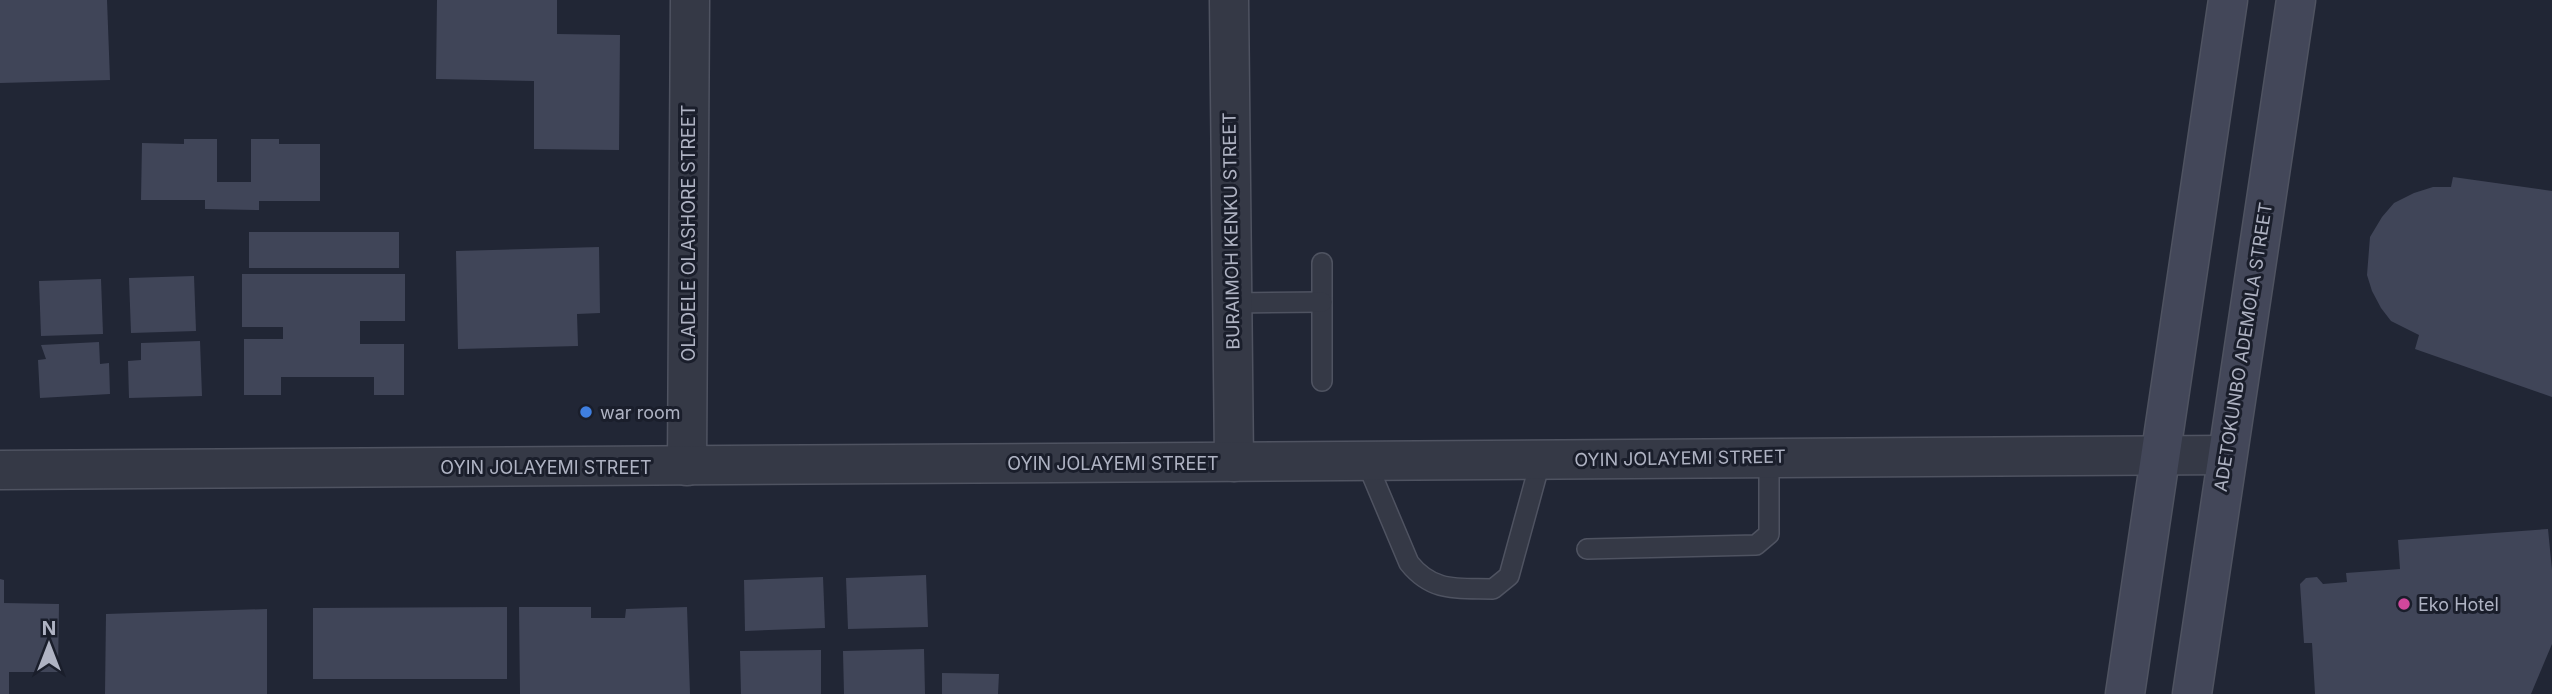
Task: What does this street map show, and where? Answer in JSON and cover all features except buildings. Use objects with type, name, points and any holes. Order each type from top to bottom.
[{"type":"main road","points":[[2125,694],[2228,0]]},
{"type":"main road","name":"ADETOKUNBO ADEMOLA STREET","points":[[2192,694],[2296,0]]},
{"type":"street","name":"OLADELE OLASHORE STREET","points":[[687,466],[690,0]]},
{"type":"street","name":"BURAIMOH KENKU STREET","points":[[1229,0],[1234,462]]},
{"type":"street","name":"OYIN JOLAYEMI STREET","points":[[0,470],[2227,455]]},
{"type":"lane","points":[[1322,263],[1322,381]]},
{"type":"lane","points":[[1232,303],[1322,302]]},
{"type":"lane","points":[[1587,549],[1756,545],[1769,534],[1769,457]]},
{"type":"lane","points":[[1366,461],[1409,563],[1419,575],[1439,587],[1493,589],[1509,576],[1541,459]]},
{"type":"place","name":"war room","points":[[586,412]]},
{"type":"place","name":"Eko Hotel","points":[[2404,604]]}]
